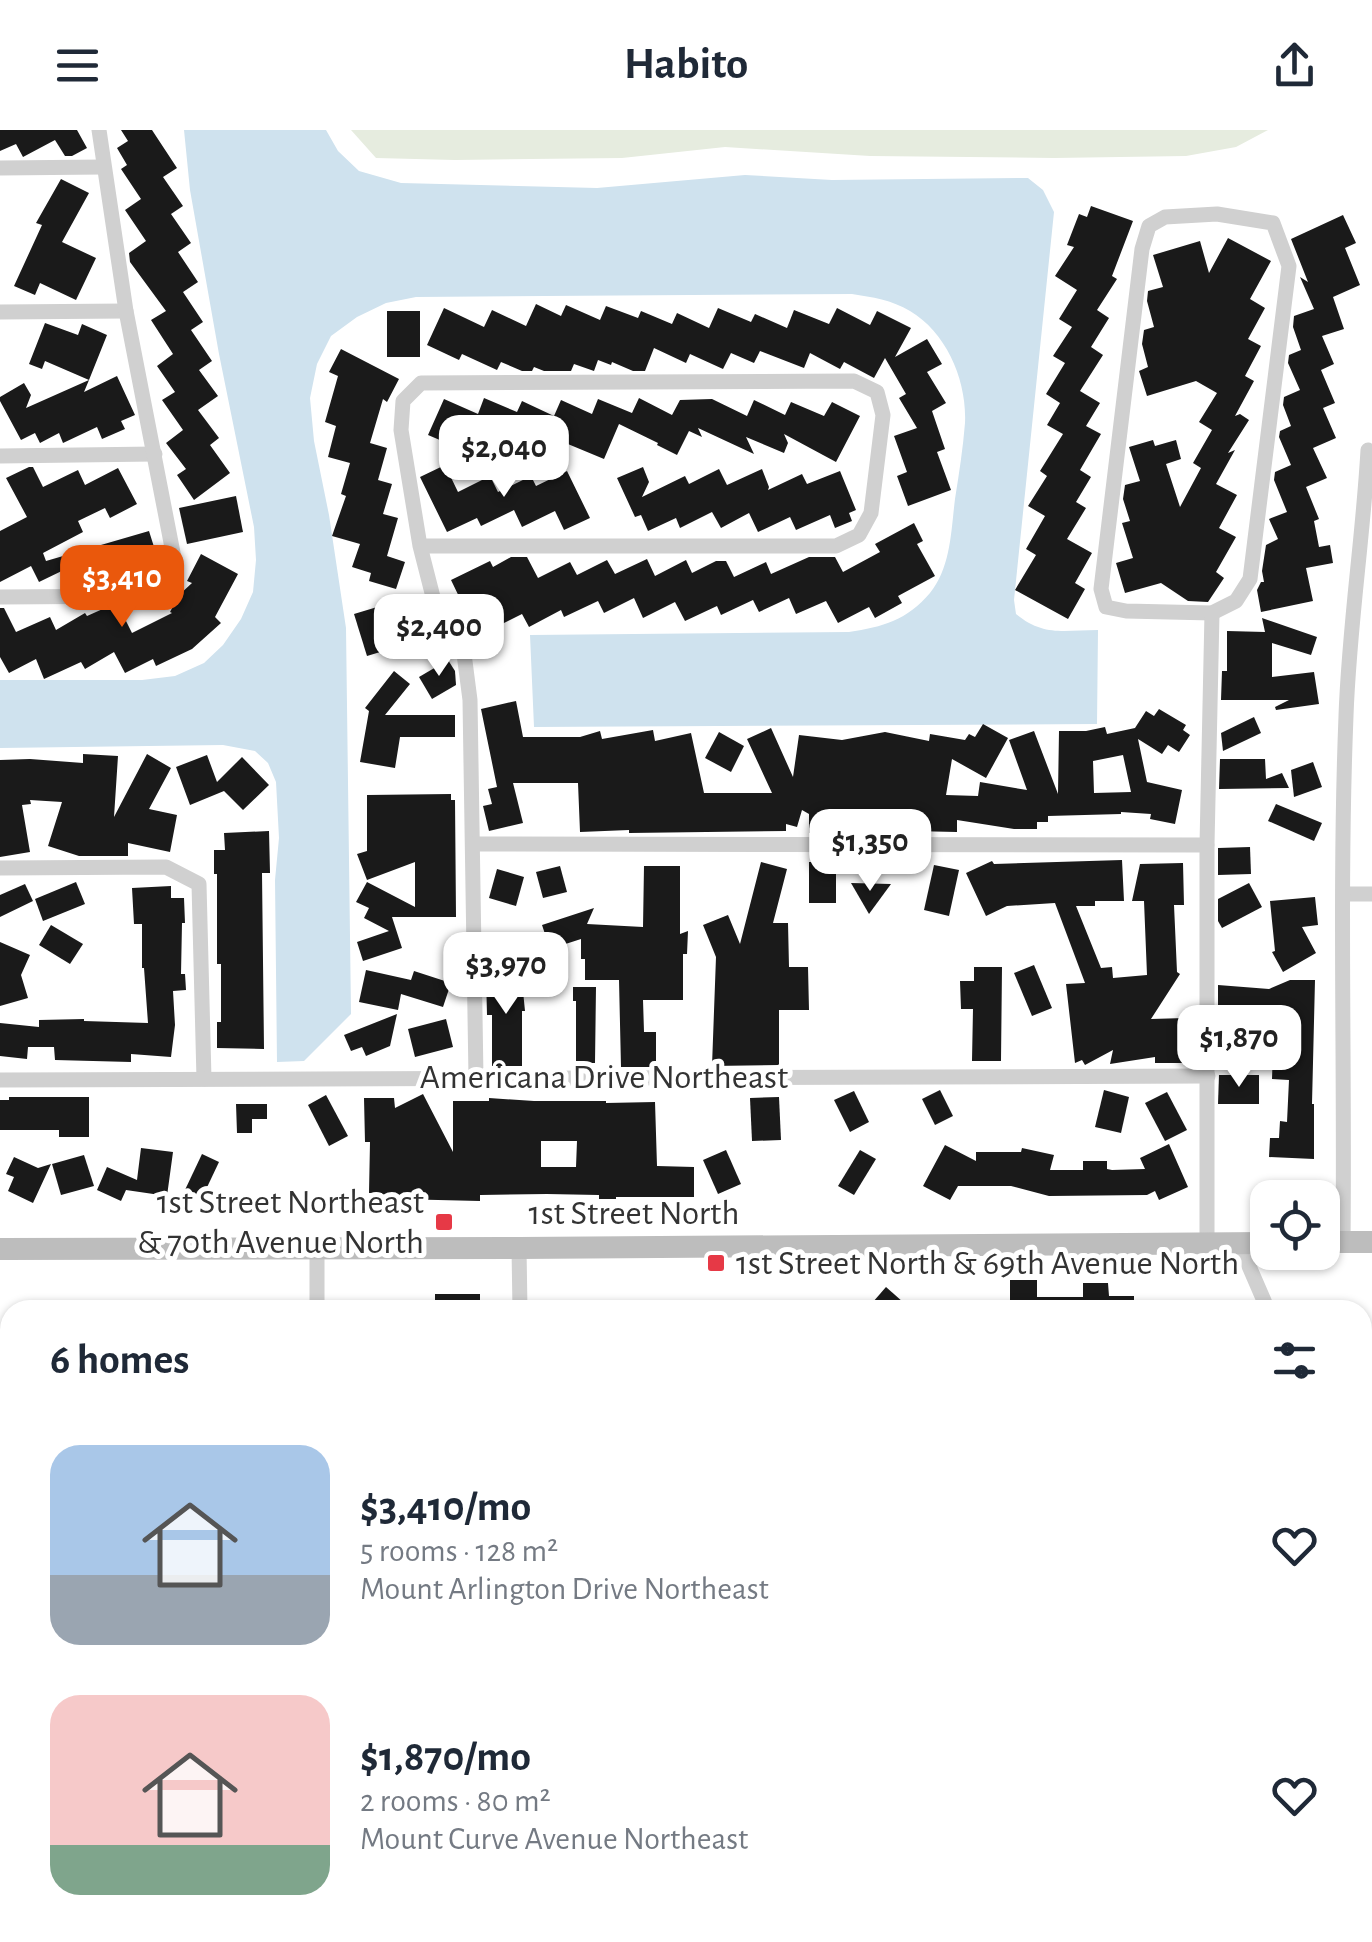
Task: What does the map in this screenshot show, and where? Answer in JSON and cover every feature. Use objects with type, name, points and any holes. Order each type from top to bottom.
[{"type":"street","points":[[0,597],[154,596],[176,563],[126,311],[99,130]]},
{"type":"street","points":[[0,168],[103,167]]},
{"type":"street","points":[[1216,214],[1273,223],[1289,266],[1250,579],[1236,602],[1212,613],[1126,611],[1106,606],[1102,588],[1142,248],[1149,226],[1165,217],[1216,214]]},
{"type":"street","points":[[0,312],[126,311]]},
{"type":"street","points":[[420,546],[836,546],[859,534],[872,514],[883,415],[877,392],[854,380],[421,383],[403,401],[401,430],[420,546],[433,596],[463,646],[470,700],[476,1078]]},
{"type":"street","points":[[1335,1180],[1346,710],[1352,619],[1368,526],[1368,450]]},
{"type":"street","points":[[0,456],[155,454]]},
{"type":"street","points":[[1207,1244],[1207,846],[1212,613]]},
{"type":"street","points":[[473,844],[1207,846]]},
{"type":"street","points":[[0,868],[166,866],[199,884],[204,1079]]},
{"type":"street","points":[[1343,894],[1372,894]]},
{"type":"street","name":"Americana Drive Northeast","points":[[0,1080],[1208,1076]]},
{"type":"street","points":[[1340,1242],[1372,1242]]},
{"type":"street","points":[[1239,1243],[1264,1300]]},
{"type":"street","name":"1st Street North","points":[[0,1249],[1250,1243]]},
{"type":"street","points":[[519,1248],[520,1300]]},
{"type":"street","points":[[316,1249],[317,1300]]},
{"type":"shaded area","points":[[351,130],[1268,130],[1236,147],[1186,156],[870,156],[725,147],[622,158],[455,160],[376,158]]},
{"type":"water","points":[[184,130],[326,130],[338,151],[359,171],[401,183],[597,188],[745,175],[832,180],[1028,178],[1043,190],[1054,212],[1014,600],[1016,614],[1036,626],[1055,631],[1098,630],[1097,724],[534,727],[530,635],[849,632],[884,625],[912,610],[937,583],[949,548],[965,423],[958,375],[944,345],[923,320],[896,304],[852,294],[416,297],[386,303],[331,336],[317,364],[310,398],[346,628],[351,1014],[304,1061],[277,1062],[275,880],[279,838],[276,782],[268,763],[255,751],[223,745],[0,748],[0,680],[142,680],[175,676],[204,663],[223,645],[253,592],[254,527],[190,190]]},
{"type":"building","points":[[0,130],[77,130],[87,148],[65,156],[55,140],[23,157],[16,144],[0,151]]},
{"type":"building","points":[[121,130],[152,130],[177,168],[163,177],[183,206],[171,214],[191,243],[178,252],[198,282],[183,292],[203,322],[191,330],[212,361],[199,370],[218,396],[198,410],[219,438],[210,445],[230,473],[194,500],[177,475],[186,469],[166,443],[183,430],[162,400],[175,392],[157,366],[173,354],[151,320],[166,311],[130,262],[129,253],[146,241],[125,210],[141,199],[121,169],[127,165],[117,148],[128,141]]},
{"type":"building","points":[[61,179],[89,193],[62,242],[96,258],[76,300],[40,283],[35,295],[14,286],[42,225],[36,223]]},
{"type":"building","points":[[1091,206],[1133,221],[1112,276],[1117,279],[1097,310],[1109,318],[1091,347],[1103,355],[1080,391],[1100,403],[1086,426],[1101,434],[1080,470],[1091,477],[1076,502],[1086,508],[1067,539],[1092,553],[1075,583],[1085,589],[1068,619],[1015,590],[1036,555],[1026,549],[1045,516],[1028,506],[1047,476],[1040,471],[1063,434],[1047,425],[1060,403],[1046,394],[1065,363],[1053,356],[1072,327],[1059,319],[1077,290],[1055,276],[1074,247],[1067,245],[1079,214],[1087,217]]},
{"type":"building","points":[[1343,215],[1356,243],[1345,248],[1360,285],[1333,297],[1344,329],[1322,336],[1334,364],[1321,370],[1335,403],[1323,408],[1336,438],[1313,448],[1327,478],[1306,487],[1319,519],[1314,521],[1319,547],[1330,545],[1333,563],[1306,568],[1313,601],[1261,612],[1257,590],[1264,582],[1266,545],[1278,539],[1269,519],[1287,512],[1274,480],[1275,472],[1291,465],[1279,437],[1280,431],[1291,426],[1284,397],[1300,390],[1288,363],[1289,355],[1301,350],[1293,327],[1294,316],[1314,309],[1300,277],[1308,282],[1291,239]]},
{"type":"building","points":[[1228,238],[1271,261],[1250,299],[1265,308],[1248,339],[1261,346],[1245,376],[1254,381],[1235,416],[1240,414],[1249,420],[1228,453],[1235,450],[1216,484],[1237,495],[1219,528],[1236,537],[1216,572],[1224,578],[1208,602],[1188,601],[1161,583],[1125,593],[1116,563],[1133,558],[1122,523],[1130,521],[1123,499],[1125,485],[1140,481],[1129,447],[1153,440],[1155,446],[1176,440],[1181,459],[1166,464],[1180,507],[1201,468],[1193,463],[1212,430],[1199,422],[1217,393],[1196,381],[1147,396],[1139,371],[1148,367],[1142,344],[1144,330],[1154,327],[1148,291],[1163,287],[1153,255],[1200,241],[1209,273]]},
{"type":"building","points":[[536,304],[561,316],[566,305],[600,320],[606,306],[638,318],[641,311],[672,324],[677,313],[709,328],[718,308],[751,322],[755,314],[787,328],[794,310],[829,324],[837,308],[870,325],[877,311],[911,328],[895,357],[927,339],[942,364],[927,372],[946,403],[932,411],[945,449],[937,452],[951,490],[908,506],[897,476],[907,472],[894,436],[917,428],[899,398],[906,394],[885,358],[874,378],[844,362],[840,369],[810,353],[804,368],[760,351],[754,363],[731,353],[723,369],[690,354],[686,363],[654,348],[645,371],[598,360],[594,371],[574,364],[571,371],[534,367],[532,371],[522,371],[501,362],[497,370],[462,354],[459,360],[427,345],[444,308],[484,327],[492,310],[526,326]]},
{"type":"building","points":[[387,311],[420,311],[420,357],[387,357]]},
{"type":"building","points":[[45,323],[78,335],[82,324],[107,335],[89,380],[45,361],[42,369],[29,364]]},
{"type":"building","points":[[341,349],[399,379],[387,402],[383,399],[370,443],[387,448],[378,480],[392,484],[383,514],[398,518],[387,556],[405,562],[396,589],[369,581],[371,573],[352,567],[360,544],[332,536],[346,496],[341,494],[350,463],[328,457],[336,426],[325,422],[338,376],[329,372]]},
{"type":"building","points":[[117,376],[135,415],[121,421],[125,429],[102,439],[97,427],[63,443],[59,433],[40,443],[35,433],[21,440],[0,401],[0,397],[24,383],[31,395],[26,408],[89,380],[84,392]]},
{"type":"building","points":[[484,398],[517,412],[522,401],[554,416],[561,400],[592,414],[598,399],[632,413],[639,398],[672,415],[680,400],[712,399],[747,416],[754,400],[785,415],[791,402],[824,416],[832,402],[860,416],[836,462],[784,434],[788,443],[784,453],[746,437],[754,454],[698,428],[702,437],[689,431],[677,455],[619,424],[604,459],[551,437],[558,451],[534,441],[527,456],[495,441],[487,460],[428,435],[444,399],[478,414]]},
{"type":"building","points":[[445,465],[458,492],[490,476],[498,492],[531,476],[536,486],[567,471],[590,518],[564,530],[555,511],[522,527],[514,510],[481,526],[477,518],[447,532],[420,477]]},
{"type":"building","points":[[33,467],[43,487],[78,470],[85,485],[118,468],[137,504],[110,518],[105,508],[78,521],[83,532],[43,553],[46,561],[149,531],[160,566],[156,572],[120,583],[115,564],[79,583],[70,567],[39,582],[31,566],[0,582],[0,531],[27,517],[6,478]]},
{"type":"building","points":[[643,467],[649,482],[642,497],[685,476],[689,484],[719,469],[727,485],[762,469],[768,490],[802,474],[807,484],[840,471],[856,510],[849,513],[852,521],[835,528],[830,515],[796,530],[790,517],[758,532],[749,513],[721,528],[712,512],[680,528],[676,518],[648,531],[641,515],[635,517],[617,478]]},
{"type":"building","points":[[236,496],[243,532],[187,544],[179,508]]},
{"type":"building","points":[[914,523],[923,541],[917,544],[935,576],[898,596],[902,603],[875,618],[869,607],[838,623],[826,601],[796,614],[789,598],[759,612],[753,600],[721,615],[717,606],[685,621],[675,602],[643,618],[634,598],[604,613],[598,601],[564,617],[561,610],[529,627],[522,614],[478,636],[451,580],[490,561],[493,567],[511,557],[527,557],[538,578],[570,562],[577,575],[607,560],[615,574],[647,559],[655,576],[686,560],[692,573],[716,561],[726,561],[734,577],[766,562],[771,574],[809,557],[835,557],[843,572],[880,552],[875,544]]},
{"type":"building","points":[[201,554],[238,574],[215,617],[221,623],[192,649],[156,666],[153,659],[125,673],[114,652],[85,669],[81,662],[44,679],[36,659],[9,673],[0,657],[0,608],[4,608],[16,632],[50,617],[56,630],[85,613],[87,616],[119,607],[132,633],[172,613],[179,595],[192,583],[187,581]]},
{"type":"building","points":[[407,598],[420,640],[367,656],[354,614]]},
{"type":"building","points":[[1262,618],[1317,637],[1311,655],[1272,643],[1272,677],[1314,672],[1319,704],[1276,710],[1289,700],[1221,700],[1222,671],[1227,671],[1227,631],[1265,632]]},
{"type":"building","points":[[448,660],[455,671],[456,685],[432,699],[419,677]]},
{"type":"building","points":[[394,671],[410,684],[385,715],[455,715],[455,737],[400,737],[395,768],[360,762],[369,711],[365,708]]},
{"type":"building","points":[[516,701],[523,737],[580,737],[600,731],[602,739],[653,730],[655,741],[691,733],[704,793],[772,793],[747,739],[771,728],[793,777],[799,735],[842,740],[885,732],[929,741],[930,734],[965,740],[969,734],[975,737],[983,724],[1008,738],[986,778],[952,759],[946,795],[978,796],[980,782],[1027,790],[1009,740],[1034,731],[1058,794],[1059,731],[1105,727],[1107,734],[1135,728],[1146,711],[1154,716],[1159,709],[1186,725],[1183,730],[1190,735],[1179,752],[1168,745],[1162,754],[1138,739],[1147,782],[1182,790],[1175,824],[1150,819],[1151,814],[1121,812],[1048,816],[1048,822],[1037,822],[1037,829],[957,820],[957,832],[907,833],[868,825],[868,833],[809,833],[809,814],[802,810],[797,827],[786,824],[786,831],[580,832],[578,783],[513,783],[523,823],[489,831],[483,806],[492,804],[488,789],[497,787],[481,709]],"holes":[[[1123,755],[1131,792],[1094,793],[1093,761]]]},
{"type":"building","points":[[1254,717],[1261,733],[1223,751],[1221,733]]},
{"type":"building","points":[[719,732],[744,746],[731,772],[705,758]]},
{"type":"building","points":[[83,754],[118,756],[114,817],[147,754],[171,768],[149,809],[177,815],[170,852],[128,843],[128,856],[79,856],[48,846],[62,802],[30,800],[31,804],[22,805],[30,852],[0,857],[0,760],[83,763]]},
{"type":"building","points":[[207,755],[217,782],[242,757],[269,785],[243,810],[224,791],[190,805],[176,767]]},
{"type":"building","points":[[1220,759],[1265,759],[1266,779],[1282,773],[1289,788],[1219,789]]},
{"type":"building","points":[[1313,762],[1322,787],[1294,797],[1291,770]]},
{"type":"building","points":[[451,794],[451,800],[455,800],[456,917],[392,917],[402,948],[363,961],[357,942],[389,931],[364,918],[369,908],[356,902],[367,882],[415,907],[415,862],[367,880],[357,854],[367,851],[367,795]]},
{"type":"building","points":[[1276,804],[1322,823],[1314,841],[1268,821]]},
{"type":"building","points":[[269,831],[270,873],[262,873],[264,1049],[217,1048],[221,964],[217,964],[214,850],[225,850],[224,833]]},
{"type":"building","points":[[1250,847],[1251,874],[1218,875],[1218,848]]},
{"type":"building","points":[[1122,860],[1124,901],[1095,901],[1095,906],[1076,906],[1101,968],[1112,967],[1113,978],[1147,975],[1144,901],[1132,901],[1140,864],[1183,863],[1184,905],[1174,905],[1180,974],[1151,1019],[1185,1018],[1185,1063],[1155,1063],[1155,1057],[1110,1064],[1113,1050],[1085,1065],[1082,1060],[1075,1063],[1066,984],[1085,983],[1055,903],[1007,906],[986,916],[966,873],[992,861],[994,864]]},
{"type":"building","points":[[761,862],[787,869],[773,923],[788,923],[789,967],[808,967],[809,1010],[779,1010],[779,1065],[712,1066],[716,957],[703,925],[728,915],[740,944]]},
{"type":"building","points":[[809,862],[836,862],[836,903],[809,903]]},
{"type":"building","points":[[934,865],[959,870],[949,916],[924,910]]},
{"type":"building","points":[[560,866],[567,892],[543,898],[536,872]]},
{"type":"building","points":[[644,866],[680,866],[680,934],[688,931],[687,954],[683,954],[683,1000],[643,1000],[644,1032],[656,1032],[656,1067],[621,1067],[619,980],[585,980],[581,939],[550,949],[542,925],[594,908],[587,924],[643,927]]},
{"type":"building","points":[[497,869],[524,877],[516,906],[489,898]]},
{"type":"building","points":[[76,882],[85,904],[43,921],[35,899]]},
{"type":"building","points":[[851,883],[891,884],[869,914]]},
{"type":"building","points":[[1249,883],[1262,907],[1222,928],[1218,921],[1218,899]]},
{"type":"building","points":[[25,884],[33,901],[0,917],[0,895]]},
{"type":"building","points":[[171,886],[171,898],[184,898],[181,974],[185,974],[186,990],[173,991],[175,1025],[171,1057],[131,1054],[131,1062],[55,1060],[54,1047],[28,1047],[27,1059],[0,1056],[0,1023],[39,1027],[39,1020],[84,1019],[148,1023],[142,924],[134,924],[132,888]]},
{"type":"building","points":[[1315,897],[1318,925],[1302,927],[1316,953],[1283,972],[1272,952],[1275,951],[1270,901]]},
{"type":"building","points":[[51,925],[83,944],[70,964],[39,945]]},
{"type":"building","points":[[0,942],[30,955],[21,975],[28,998],[0,1006]]},
{"type":"building","points":[[1034,965],[1052,1008],[1032,1016],[1014,973]]},
{"type":"building","points":[[974,967],[1002,967],[1001,1061],[972,1061],[973,1009],[961,1009],[960,981],[974,981]]},
{"type":"building","points":[[366,970],[411,980],[414,971],[451,983],[443,1007],[401,994],[398,1010],[359,1002]]},
{"type":"building","points":[[521,971],[525,1011],[522,1066],[492,1066],[492,1015],[487,1015],[486,975]]},
{"type":"building","points":[[1290,980],[1315,980],[1314,1159],[1269,1157],[1270,1138],[1279,1138],[1280,1121],[1287,1122],[1289,1080],[1272,1079],[1274,1017],[1218,1012],[1218,985],[1269,989]]},
{"type":"building","points":[[573,987],[596,987],[595,1063],[576,1063]]},
{"type":"building","points":[[397,1014],[390,1046],[366,1056],[362,1047],[351,1051],[344,1035]]},
{"type":"building","points":[[446,1019],[453,1047],[415,1057],[408,1029]]},
{"type":"building","points":[[1219,1075],[1259,1075],[1259,1104],[1218,1104]]},
{"type":"building","points":[[940,1090],[953,1116],[935,1125],[922,1099]]},
{"type":"building","points":[[1104,1090],[1129,1097],[1121,1133],[1095,1127]]},
{"type":"building","points":[[854,1091],[869,1122],[850,1132],[834,1100]]},
{"type":"building","points":[[1167,1092],[1187,1130],[1165,1141],[1145,1103]]},
{"type":"building","points":[[423,1094],[453,1152],[453,1101],[489,1098],[655,1102],[657,1166],[694,1167],[694,1197],[599,1199],[599,1195],[547,1194],[480,1195],[480,1201],[382,1201],[382,1193],[369,1193],[370,1142],[365,1142],[364,1098],[394,1098],[395,1108]],"holes":[[[541,1141],[577,1141],[576,1167],[541,1167]]]},
{"type":"building","points":[[326,1095],[348,1136],[329,1146],[308,1105]]},
{"type":"building","points":[[89,1097],[89,1137],[59,1137],[59,1130],[0,1130],[0,1100]]},
{"type":"building","points":[[779,1097],[781,1140],[752,1141],[750,1098]]},
{"type":"building","points":[[236,1104],[267,1104],[267,1119],[252,1119],[252,1133],[237,1133]]},
{"type":"building","points":[[1169,1144],[1188,1187],[1159,1200],[1155,1191],[1147,1195],[1049,1196],[1011,1186],[958,1186],[950,1200],[923,1186],[945,1145],[976,1161],[976,1152],[1021,1152],[1022,1148],[1054,1155],[1050,1170],[1083,1170],[1083,1161],[1107,1161],[1107,1169],[1112,1170],[1145,1169],[1140,1158]]},
{"type":"building","points":[[141,1148],[173,1152],[167,1196],[126,1190],[121,1201],[97,1190],[107,1167],[137,1180]]},
{"type":"building","points":[[726,1150],[741,1184],[718,1194],[703,1160]]},
{"type":"building","points":[[860,1150],[876,1159],[854,1195],[838,1186]]},
{"type":"building","points":[[202,1154],[219,1162],[201,1200],[184,1192]]},
{"type":"building","points":[[84,1155],[94,1186],[61,1195],[52,1164]]},
{"type":"building","points":[[14,1157],[38,1168],[51,1164],[33,1203],[8,1191],[14,1177],[6,1174]]},
{"type":"building","points":[[1010,1280],[1037,1280],[1037,1297],[1083,1297],[1083,1283],[1108,1283],[1109,1296],[1134,1296],[1134,1300],[1010,1300]]},
{"type":"building","points":[[886,1287],[901,1300],[875,1300]]},
{"type":"building","points":[[435,1294],[480,1294],[480,1300],[435,1300]]},
{"type":"place","name":"1st Street Northeast & 70th Avenue North","points":[[444,1222]]},
{"type":"place","name":"1st Street North & 69th Avenue North","points":[[716,1263]]}]
